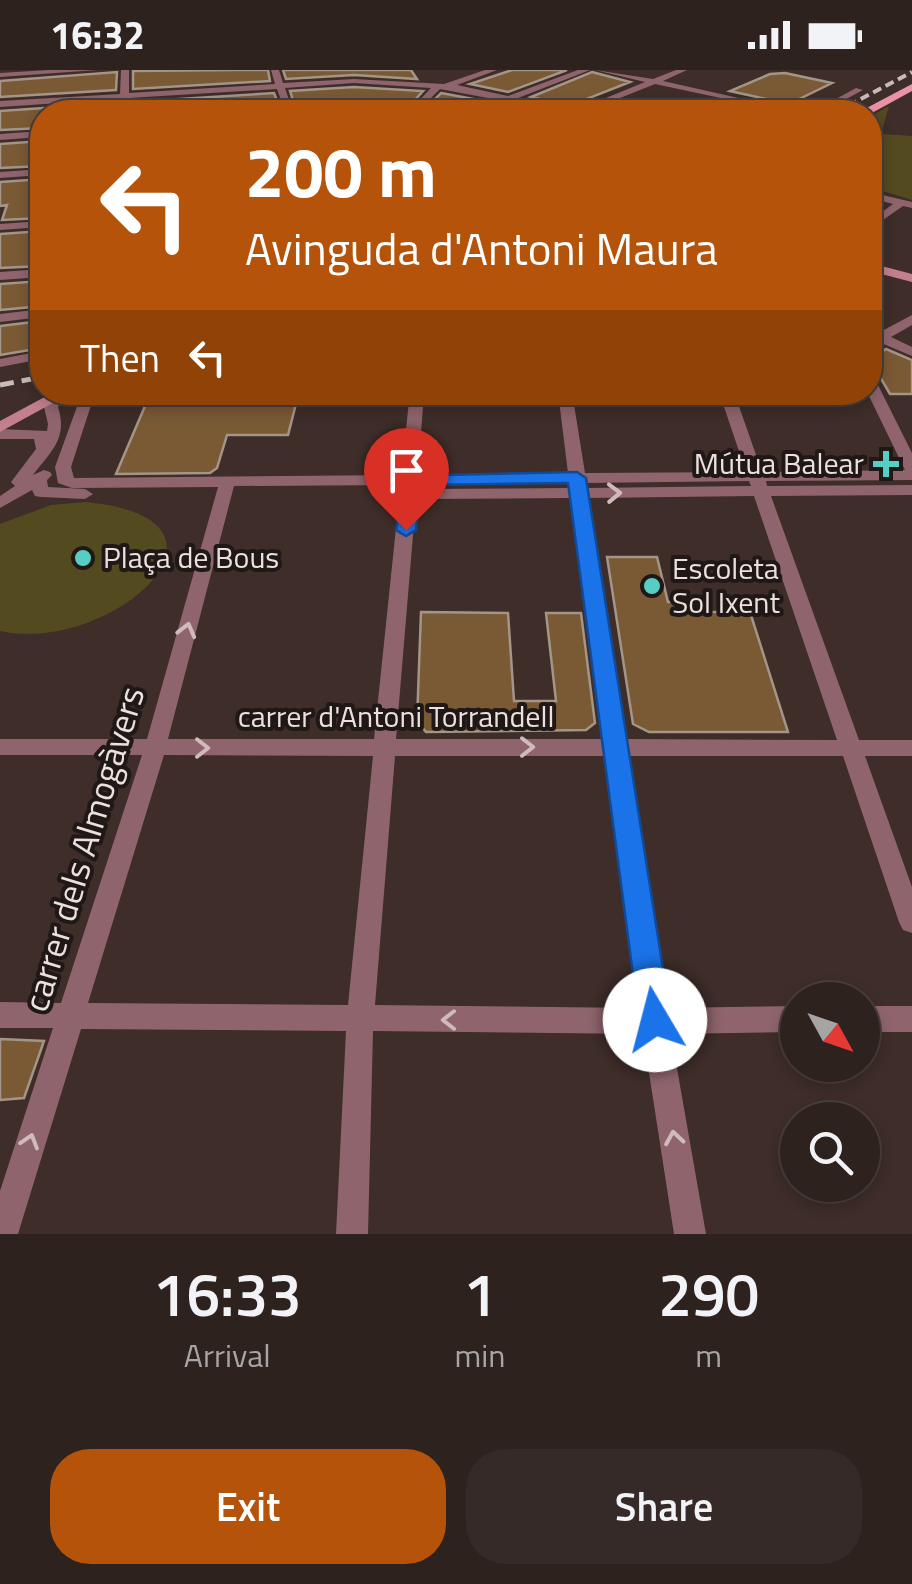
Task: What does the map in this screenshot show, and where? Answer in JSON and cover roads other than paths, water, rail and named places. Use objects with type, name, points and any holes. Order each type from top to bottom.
[{"type":"main road","points":[[882,103],[912,87]]},
{"type":"main road","points":[[882,270],[912,278]]},
{"type":"main road","points":[[0,431],[53,405]]},
{"type":"street","points":[[0,76],[93,70]]},
{"type":"street","points":[[125,70],[125,100]]},
{"type":"street","points":[[276,70],[285,100]]},
{"type":"street","points":[[348,70],[354,81]]},
{"type":"street","points":[[422,70],[439,85]]},
{"type":"street","points":[[424,100],[439,85],[492,70]]},
{"type":"street","points":[[509,98],[586,70]]},
{"type":"street","points":[[600,70],[739,100]]},
{"type":"street","points":[[606,100],[683,70]]},
{"type":"street","points":[[62,100],[354,81],[439,85],[518,100]]},
{"type":"street","points":[[840,100],[860,90]]},
{"type":"street","points":[[0,104],[30,102]]},
{"type":"street","points":[[0,137],[30,135]]},
{"type":"street","points":[[0,176],[30,173]]},
{"type":"street","points":[[882,198],[907,204]]},
{"type":"street","points":[[882,219],[907,204]]},
{"type":"street","points":[[0,227],[30,225]]},
{"type":"street","points":[[0,276],[30,273]]},
{"type":"street","points":[[0,318],[30,314]]},
{"type":"street","points":[[882,334],[912,318]]},
{"type":"street","points":[[882,341],[912,352]]},
{"type":"street","points":[[0,363],[30,357]]},
{"type":"street","points":[[2,500],[28,474],[44,450],[56,430],[51,415],[62,405]]},
{"type":"street","points":[[2,500],[39,481],[58,456],[70,405]]},
{"type":"street","points":[[71,405],[64,480],[226,488]]},
{"type":"street","points":[[352,1234],[360,1018],[382,748],[417,405]]},
{"type":"street","points":[[567,405],[655,1020],[690,1234]]},
{"type":"street","points":[[730,405],[912,922]]},
{"type":"street","points":[[757,484],[912,472],[880,405]]},
{"type":"street","points":[[0,431],[40,434],[44,450]]},
{"type":"street","points":[[39,481],[38,490],[51,494],[226,488],[757,484],[912,490]]},
{"type":"street","name":"carrer dels Almogàvers","points":[[2,1234],[155,748],[226,488]]},
{"type":"street","name":"carrer d'Antoni Torrandell","points":[[0,747],[912,748]]},
{"type":"street","points":[[0,1015],[780,1020]]},
{"type":"street","points":[[880,1019],[912,1018]]},
{"type":"railway","points":[[859,100],[912,72]]},
{"type":"railway","points":[[0,385],[30,379]]},
{"type":"place","name":"Mútua Balear","points":[[886,464]]},
{"type":"place","name":"Plaça de Bous","points":[[83,558]]},
{"type":"place","name":"Escoleta Sol Ixent","points":[[652,586]]}]
